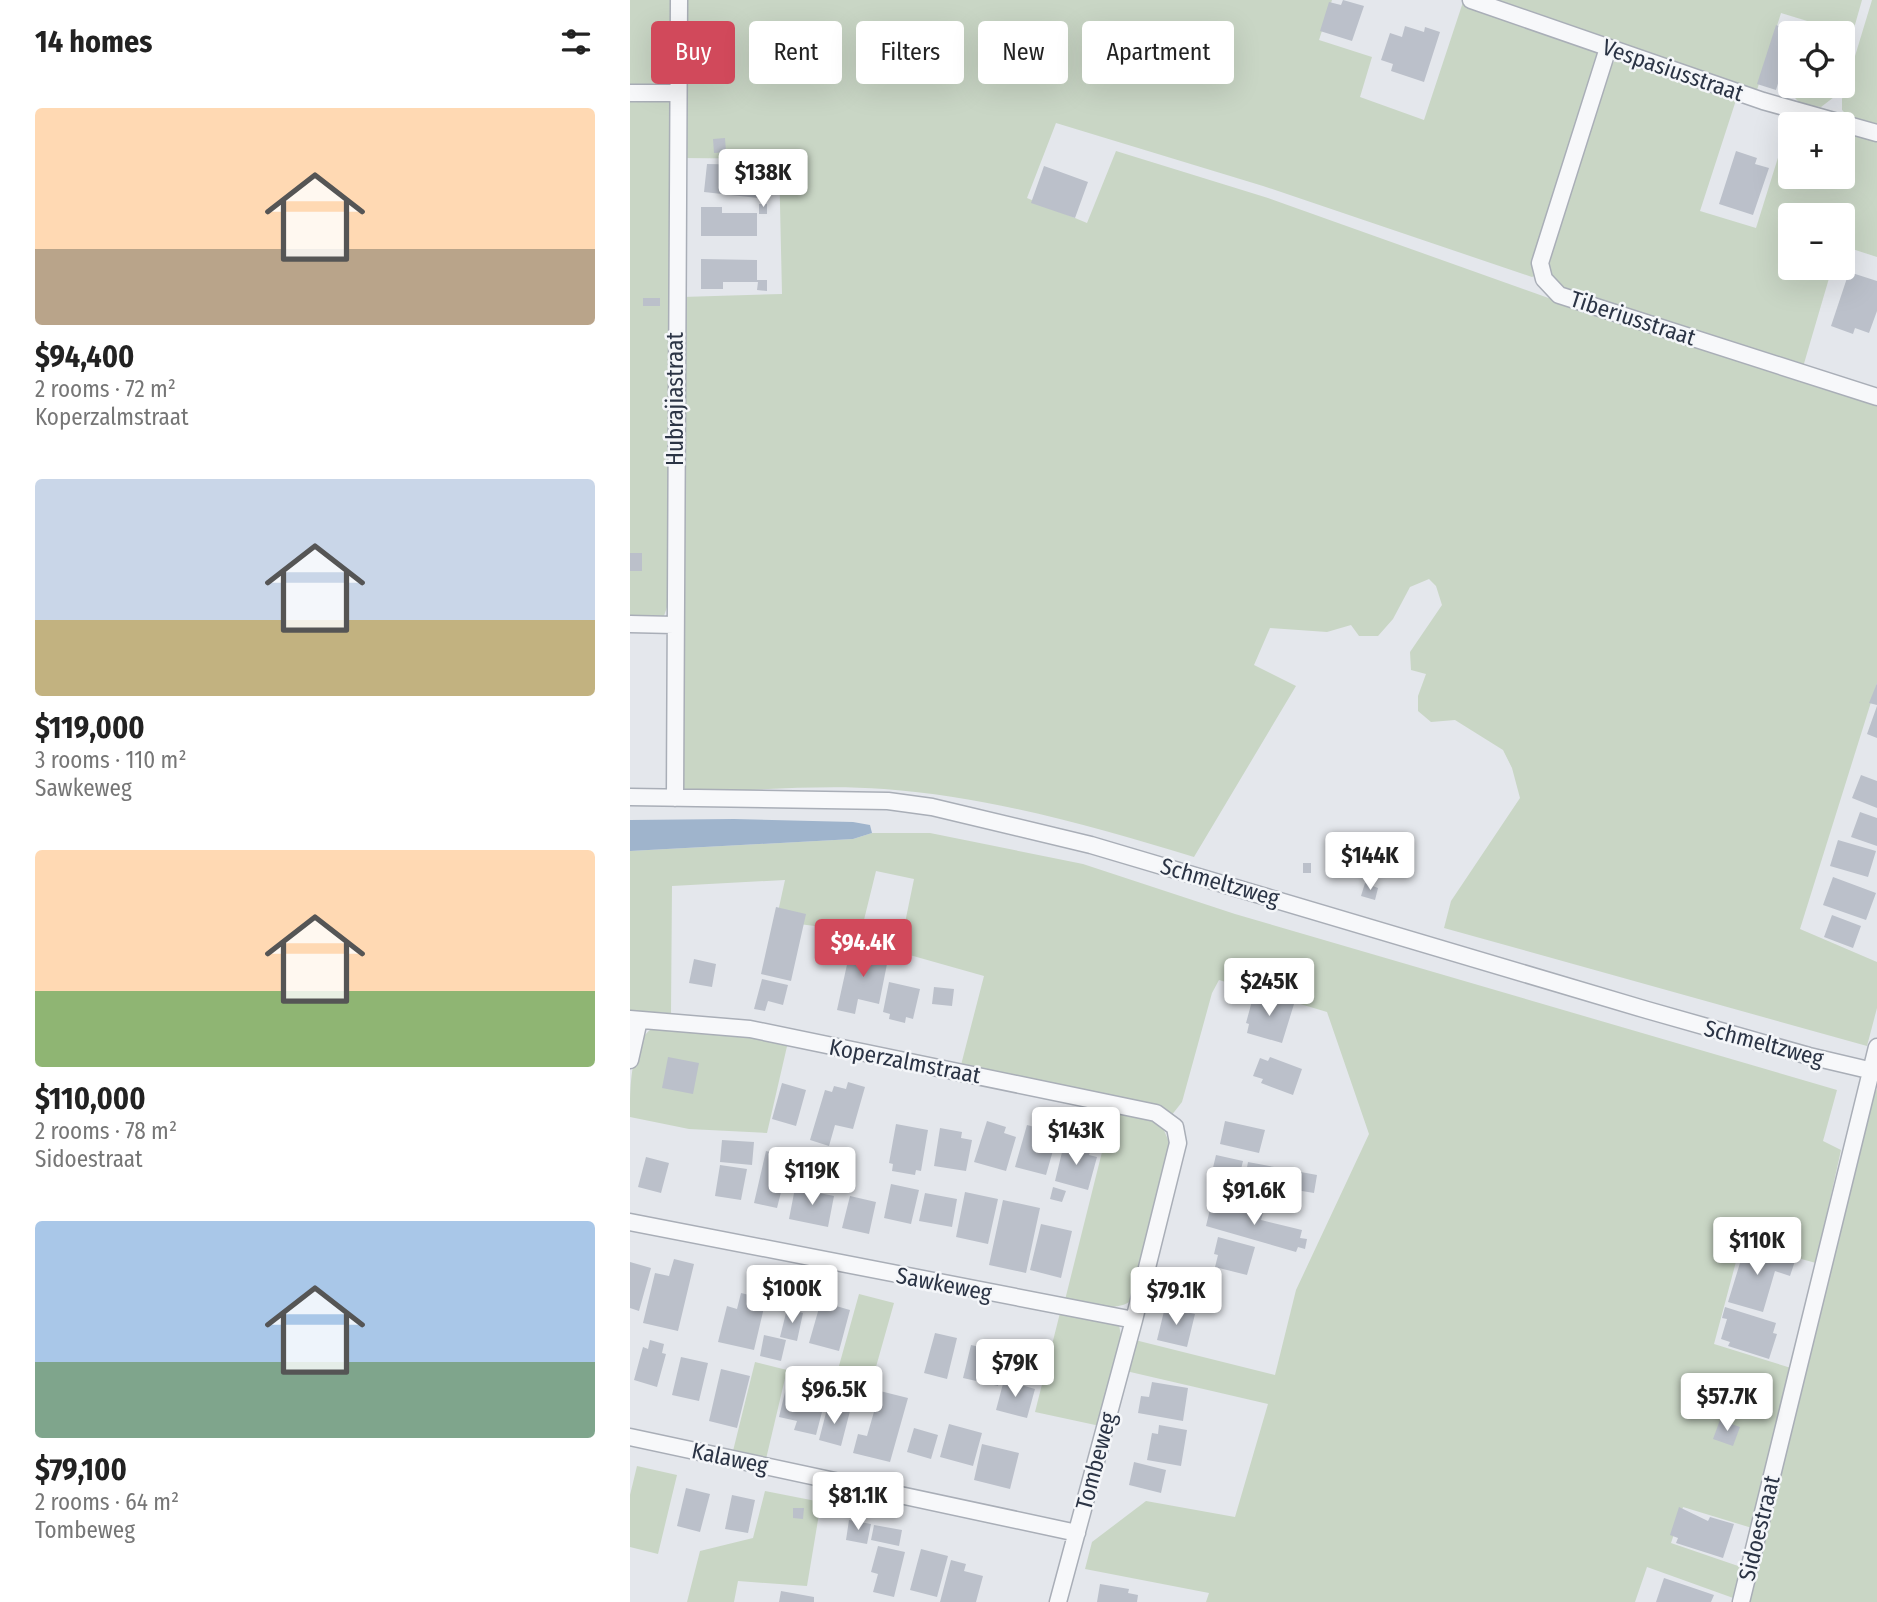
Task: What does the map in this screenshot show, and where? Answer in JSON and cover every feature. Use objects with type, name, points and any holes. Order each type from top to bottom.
[{"type":"street","name":"Hubrajiastraat","points":[[675,798],[679,0]]},
{"type":"street","name":"Vespasiusstraat","points":[[1471,0],[1763,101],[1877,133]]},
{"type":"street","name":"Tiberiusstraat","points":[[1608,48],[1540,263],[1544,279],[1559,295],[1877,397]]},
{"type":"street","points":[[630,93],[678,93]]},
{"type":"street","points":[[630,624],[674,625]]},
{"type":"street","name":"Schmeltzweg","points":[[630,797],[888,801],[932,807],[1091,845],[1647,1010],[1809,1056],[1874,1071]]},
{"type":"street","points":[[630,1060],[635,1019]]},
{"type":"street","name":"Koperzalmstraat","points":[[635,1019],[750,1029],[1156,1113],[1175,1127]]},
{"type":"street","name":"Sidoestraat","points":[[1741,1602],[1874,1071],[1877,1046]]},
{"type":"street","name":"Tombeweg","points":[[1058,1602],[1134,1320],[1178,1143],[1175,1127]]},
{"type":"street","name":"Sawkeweg","points":[[630,1222],[1134,1320]]},
{"type":"street","name":"Kalaweg","points":[[630,1437],[1077,1534]]},
{"type":"green space","points":[[630,0],[674,0],[674,21],[651,21],[651,84],[673,84],[668,604],[664,616],[630,615]]},
{"type":"green space","points":[[683,0],[1332,0],[1319,40],[1372,57],[1360,97],[1424,120],[1463,2],[1592,45],[1601,58],[1539,274],[1532,277],[1263,186],[1056,123],[1027,198],[1087,223],[1116,151],[1268,198],[1582,310],[1877,405],[1877,683],[1800,929],[1877,962],[1877,1008],[1867,1046],[1444,928],[1451,901],[1520,798],[1512,768],[1503,750],[1455,720],[1431,722],[1418,711],[1418,696],[1426,674],[1411,670],[1410,652],[1442,605],[1436,586],[1429,579],[1410,587],[1393,619],[1378,636],[1359,636],[1351,625],[1327,632],[1270,628],[1254,665],[1296,686],[1194,857],[1041,814],[924,793],[810,787],[687,792],[681,788],[682,297],[782,294],[779,159],[682,158],[682,84],[735,84],[735,21],[683,21]]},
{"type":"green space","points":[[1497,0],[1862,0],[1855,25],[1855,21],[1807,21],[1781,13],[1757,90]]},
{"type":"green space","points":[[1872,0],[1877,0],[1877,125],[1855,118],[1855,112],[1842,110],[1842,98],[1855,98],[1855,56]]},
{"type":"green space","points":[[1623,58],[1737,97],[1700,211],[1756,228],[1778,158],[1778,189],[1855,189],[1855,133],[1877,140],[1877,257],[1855,250],[1855,203],[1778,203],[1778,280],[1828,280],[1803,367],[1565,291],[1547,272],[1547,260],[1612,63]]},
{"type":"green space","points":[[1795,98],[1833,98],[1821,107],[1801,104]]},
{"type":"green space","points":[[872,833],[930,833],[1083,864],[1235,914],[1837,1090],[1823,1141],[1841,1150],[1816,1263],[1741,1243],[1714,1344],[1791,1368],[1752,1528],[1683,1507],[1671,1543],[1744,1568],[1736,1599],[1647,1567],[1635,1602],[1206,1602],[1209,1593],[1085,1569],[1092,1542],[1146,1501],[1235,1517],[1268,1404],[1126,1371],[1135,1340],[1275,1375],[1296,1290],[1369,1134],[1327,1012],[1219,980],[1212,993],[1182,1102],[1171,1116],[961,1065],[984,976],[899,952],[914,879],[876,871],[861,932],[776,921],[785,880],[672,886],[671,1013],[630,1012],[630,851],[853,839]]},
{"type":"green space","points":[[658,1026],[726,1031],[788,1042],[767,1133],[689,1129],[630,1117],[631,1078],[637,1051],[649,1031]]},
{"type":"green space","points":[[1877,1089],[1877,1602],[1749,1602],[1869,1103]]},
{"type":"green space","points":[[1113,1108],[1160,1121],[1172,1149],[1132,1300],[1108,1307],[1065,1300]]},
{"type":"green space","points":[[859,1294],[894,1303],[872,1381],[837,1373]]},
{"type":"green space","points":[[1060,1313],[1119,1325],[1122,1341],[1100,1426],[1035,1412]]},
{"type":"green space","points":[[755,1362],[787,1370],[766,1459],[733,1451]]},
{"type":"green space","points":[[637,1466],[677,1475],[658,1554],[630,1547],[630,1495]]},
{"type":"green space","points":[[765,1491],[821,1502],[807,1586],[738,1581],[734,1602],[687,1602],[700,1551],[753,1538]]},
{"type":"water","points":[[630,820],[853,822],[870,825],[872,833],[853,839],[630,851]]},
{"type":"building","points":[[1343,0],[1364,6],[1352,41],[1320,31],[1329,2],[1341,5]]},
{"type":"building","points":[[1776,25],[1778,26],[1776,90],[1757,84]]},
{"type":"building","points":[[1405,26],[1424,32],[1425,27],[1440,32],[1424,82],[1391,71],[1393,64],[1381,60],[1390,33],[1402,37]]},
{"type":"building","points":[[725,138],[726,152],[714,153],[713,139]]},
{"type":"building","points":[[1736,151],[1757,158],[1755,164],[1769,168],[1753,215],[1719,204]]},
{"type":"building","points":[[707,164],[759,165],[758,198],[704,192]]},
{"type":"building","points":[[1044,166],[1088,182],[1075,218],[1031,203]]},
{"type":"building","points":[[759,204],[767,204],[767,214],[759,214]]},
{"type":"building","points":[[701,207],[722,207],[722,213],[757,213],[757,236],[701,236]]},
{"type":"building","points":[[701,259],[757,260],[757,280],[767,280],[767,291],[757,290],[758,282],[723,282],[723,289],[701,289]]},
{"type":"building","points":[[1855,274],[1877,281],[1877,311],[1869,333],[1855,328],[1853,334],[1831,326],[1846,280],[1855,280]]},
{"type":"building","points":[[643,298],[660,298],[660,306],[643,306]]},
{"type":"building","points":[[630,553],[642,553],[642,571],[630,571]]},
{"type":"building","points":[[1877,683],[1877,705],[1869,703]]},
{"type":"building","points":[[1877,706],[1877,738],[1867,734]]},
{"type":"building","points":[[1861,775],[1877,781],[1877,808],[1852,798]]},
{"type":"building","points":[[1860,812],[1877,818],[1877,846],[1851,837]]},
{"type":"building","points":[[1838,840],[1876,851],[1868,877],[1830,866]]},
{"type":"building","points":[[1303,863],[1311,863],[1311,873],[1303,873]]},
{"type":"building","points":[[1833,877],[1876,893],[1866,920],[1823,905]]},
{"type":"building","points":[[1365,883],[1378,888],[1375,900],[1361,896]]},
{"type":"building","points":[[776,907],[806,914],[791,981],[761,974]]},
{"type":"building","points":[[1832,915],[1861,926],[1853,948],[1824,937]]},
{"type":"building","points":[[862,949],[889,954],[879,1004],[858,999],[855,1014],[837,1010],[850,951],[861,953]]},
{"type":"building","points":[[694,959],[716,964],[712,987],[689,983]]},
{"type":"building","points":[[762,979],[788,985],[783,1005],[768,1001],[765,1011],[754,1009]]},
{"type":"building","points":[[889,982],[920,989],[913,1019],[906,1017],[905,1023],[889,1019],[890,1014],[883,1012]]},
{"type":"building","points":[[934,987],[954,989],[952,1006],[932,1004]]},
{"type":"building","points":[[1258,993],[1294,1004],[1282,1043],[1247,1033],[1249,1024],[1246,1023],[1252,1001],[1255,1002]]},
{"type":"building","points":[[668,1057],[699,1063],[693,1094],[662,1088]]},
{"type":"building","points":[[1270,1057],[1302,1069],[1293,1095],[1261,1083],[1263,1079],[1253,1076],[1260,1058],[1268,1061]]},
{"type":"building","points":[[848,1082],[865,1087],[853,1129],[835,1125],[829,1146],[810,1140],[825,1090],[832,1092],[834,1086],[846,1089]]},
{"type":"building","points":[[782,1083],[806,1090],[796,1126],[772,1119]]},
{"type":"building","points":[[987,1121],[1006,1127],[1004,1133],[1016,1137],[1006,1171],[974,1162]]},
{"type":"building","points":[[1225,1121],[1265,1130],[1259,1153],[1220,1144]]},
{"type":"building","points":[[896,1124],[928,1130],[921,1171],[916,1170],[915,1175],[892,1171],[893,1164],[889,1163]]},
{"type":"building","points":[[1027,1125],[1058,1133],[1046,1175],[1015,1167]]},
{"type":"building","points":[[940,1128],[962,1132],[961,1138],[972,1140],[966,1171],[934,1166]]},
{"type":"building","points":[[722,1140],[754,1142],[752,1165],[720,1162]]},
{"type":"building","points":[[1071,1145],[1091,1150],[1089,1155],[1097,1157],[1088,1190],[1055,1181],[1063,1148],[1070,1150]]},
{"type":"building","points":[[766,1151],[790,1157],[777,1208],[754,1203]]},
{"type":"building","points":[[1216,1155],[1243,1161],[1238,1182],[1211,1176]]},
{"type":"building","points":[[646,1157],[669,1163],[661,1193],[638,1187]]},
{"type":"building","points":[[1248,1162],[1317,1175],[1314,1193],[1290,1189],[1287,1203],[1242,1195]]},
{"type":"building","points":[[720,1165],[747,1169],[741,1200],[715,1196]]},
{"type":"building","points":[[891,1184],[919,1190],[911,1224],[884,1218]]},
{"type":"building","points":[[1053,1187],[1066,1191],[1062,1202],[1050,1199]]},
{"type":"building","points":[[795,1188],[834,1196],[828,1227],[789,1219]]},
{"type":"building","points":[[965,1192],[998,1199],[988,1244],[956,1237]]},
{"type":"building","points":[[925,1193],[957,1199],[952,1227],[919,1221]]},
{"type":"building","points":[[850,1196],[876,1202],[869,1234],[842,1228]]},
{"type":"building","points":[[1003,1200],[1040,1208],[1026,1273],[989,1265]]},
{"type":"building","points":[[1212,1201],[1263,1213],[1261,1220],[1302,1230],[1300,1238],[1307,1239],[1305,1249],[1298,1247],[1296,1252],[1206,1226]]},
{"type":"building","points":[[1041,1224],[1072,1231],[1061,1278],[1030,1270]]},
{"type":"building","points":[[1218,1237],[1255,1247],[1247,1275],[1215,1267],[1218,1255],[1214,1254]]},
{"type":"building","points":[[1741,1245],[1795,1261],[1790,1276],[1775,1271],[1763,1312],[1728,1302],[1740,1263],[1736,1262]]},
{"type":"building","points":[[674,1259],[694,1264],[678,1331],[643,1323],[655,1273],[669,1276]]},
{"type":"building","points":[[630,1262],[651,1268],[639,1311],[630,1308]]},
{"type":"building","points":[[1177,1268],[1190,1271],[1188,1279],[1175,1276]]},
{"type":"building","points":[[741,1293],[766,1299],[754,1350],[718,1342],[727,1306],[737,1309]]},
{"type":"building","points":[[829,1304],[850,1310],[839,1351],[809,1343],[819,1308],[828,1311]]},
{"type":"building","points":[[1165,1307],[1195,1314],[1187,1347],[1157,1340]]},
{"type":"building","points":[[1725,1307],[1776,1323],[1773,1333],[1777,1334],[1769,1359],[1728,1346],[1730,1342],[1721,1339],[1727,1319],[1722,1318]]},
{"type":"building","points":[[787,1309],[803,1313],[797,1341],[780,1337]]},
{"type":"building","points":[[935,1333],[957,1338],[947,1379],[924,1373]]},
{"type":"building","points":[[764,1335],[786,1340],[781,1361],[760,1356]]},
{"type":"building","points":[[650,1340],[664,1344],[662,1353],[666,1354],[657,1387],[634,1380],[643,1347],[648,1349]]},
{"type":"building","points":[[1026,1342],[1047,1346],[1041,1370],[1020,1365]]},
{"type":"building","points":[[971,1345],[1006,1353],[998,1386],[963,1378]]},
{"type":"building","points":[[681,1357],[708,1363],[699,1401],[672,1395]]},
{"type":"building","points":[[721,1369],[750,1376],[737,1428],[709,1421]]},
{"type":"building","points":[[789,1376],[829,1385],[816,1435],[794,1430],[797,1421],[779,1417]]},
{"type":"building","points":[[1004,1380],[1035,1389],[1027,1418],[996,1410]]},
{"type":"building","points":[[1152,1382],[1188,1388],[1183,1421],[1138,1413],[1141,1396],[1149,1397]]},
{"type":"building","points":[[854,1391],[867,1395],[863,1411],[849,1407]]},
{"type":"building","points":[[880,1391],[908,1398],[890,1462],[853,1453],[858,1434],[867,1436]]},
{"type":"building","points":[[828,1405],[850,1411],[841,1446],[819,1440]]},
{"type":"building","points":[[1720,1420],[1740,1427],[1733,1446],[1713,1439]]},
{"type":"building","points":[[949,1424],[982,1433],[973,1466],[940,1457]]},
{"type":"building","points":[[1159,1425],[1187,1430],[1181,1466],[1147,1460],[1152,1433],[1158,1434]]},
{"type":"building","points":[[914,1428],[938,1435],[931,1459],[907,1452]]},
{"type":"building","points":[[982,1444],[1019,1453],[1010,1489],[974,1480]]},
{"type":"building","points":[[1134,1462],[1166,1470],[1161,1493],[1129,1485]]},
{"type":"building","points":[[686,1488],[710,1494],[700,1532],[677,1526]]},
{"type":"building","points":[[732,1495],[755,1500],[748,1533],[725,1529]]},
{"type":"building","points":[[1679,1507],[1708,1521],[1710,1517],[1734,1524],[1723,1558],[1676,1543],[1678,1538],[1670,1535]]},
{"type":"building","points":[[793,1508],[804,1508],[803,1519],[793,1518]]},
{"type":"building","points":[[849,1520],[871,1524],[867,1544],[846,1540]]},
{"type":"building","points":[[874,1525],[902,1530],[899,1546],[871,1540]]},
{"type":"building","points":[[878,1546],[905,1552],[894,1597],[873,1592],[878,1574],[871,1572]]},
{"type":"building","points":[[921,1549],[948,1556],[937,1597],[910,1590]]},
{"type":"building","points":[[951,1560],[966,1564],[964,1571],[983,1576],[976,1602],[940,1602]]},
{"type":"building","points":[[1664,1578],[1714,1595],[1711,1602],[1656,1602]]},
{"type":"building","points":[[1100,1584],[1129,1589],[1128,1593],[1138,1595],[1137,1602],[1097,1602]]},
{"type":"building","points":[[781,1591],[814,1597],[814,1602],[779,1602]]}]
